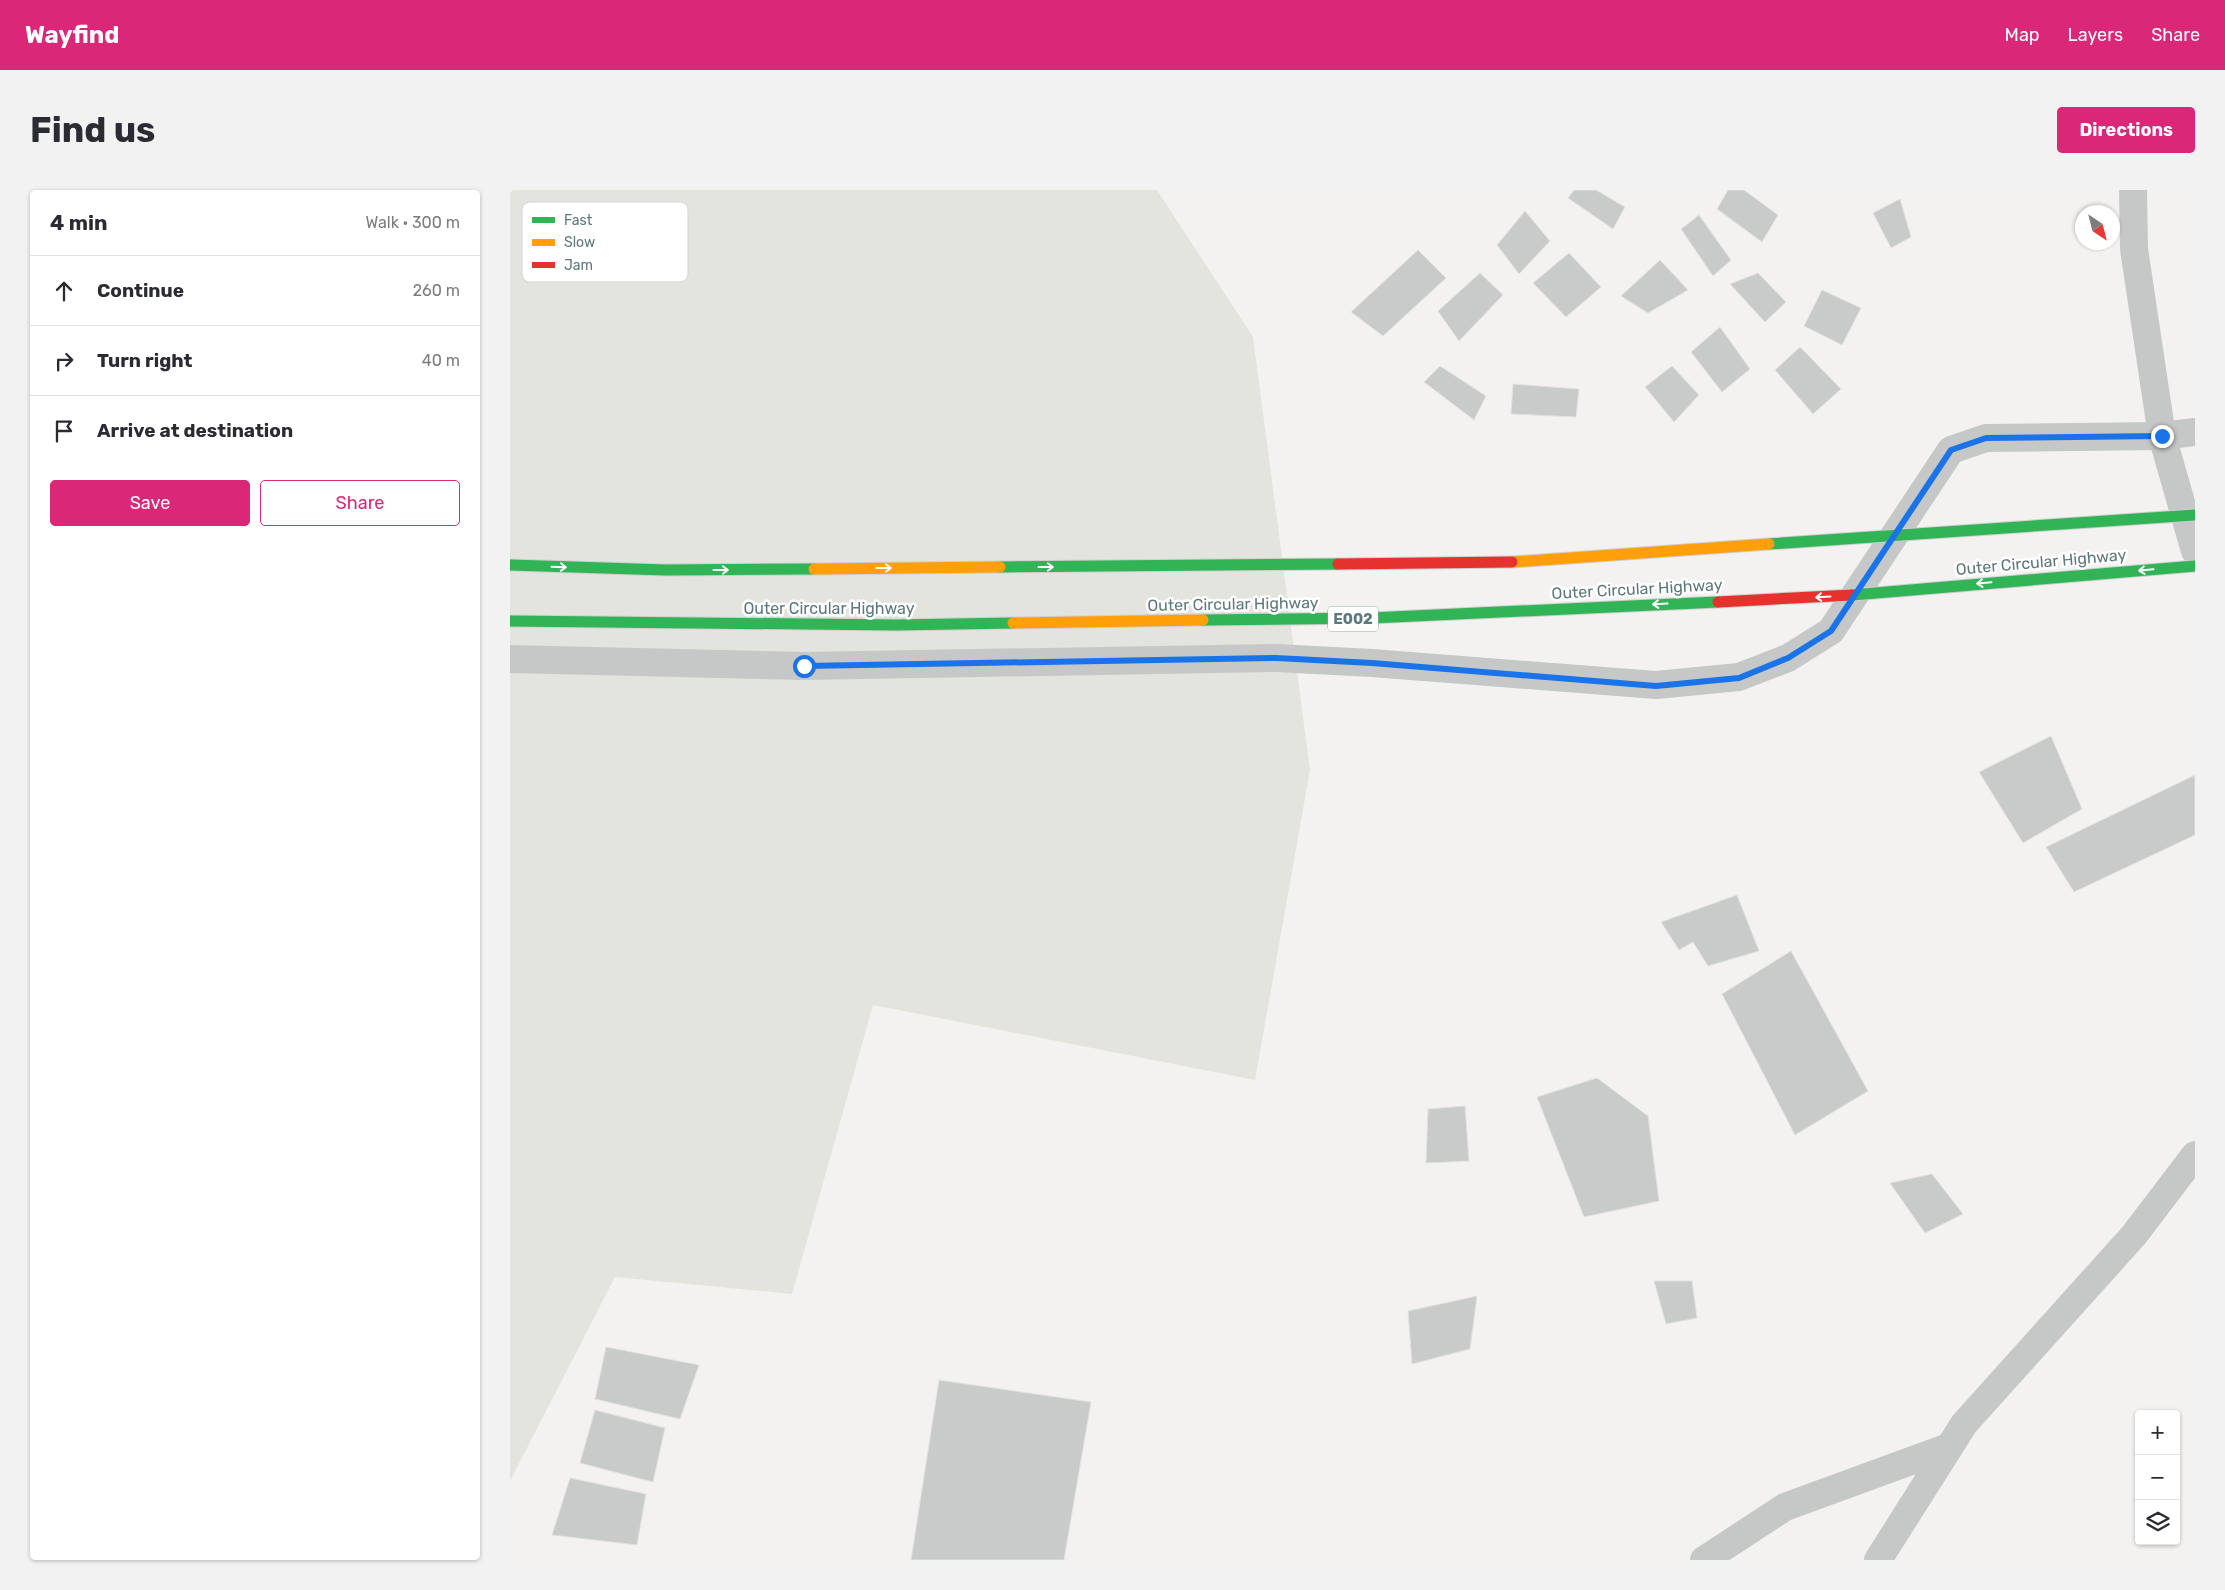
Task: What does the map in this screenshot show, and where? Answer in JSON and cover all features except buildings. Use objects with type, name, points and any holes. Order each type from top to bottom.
[{"type":"highway","points":[[510,565],[676,570],[1494,563],[2195,515]]},
{"type":"highway","name":"Outer Circular Highway","points":[[510,621],[896,626],[1371,618],[1826,597],[2195,566]]},
{"type":"street","points":[[2133,190],[2134,249],[2162,436],[2195,551]]},
{"type":"street","points":[[510,660],[804,666],[1276,658],[1372,663],[1656,686],[1739,678],[1788,658],[1831,631],[1951,450],[1986,438],[2162,436],[2195,432]]},
{"type":"street","points":[[1878,1560],[1964,1424],[2134,1234],[2195,1154]]},
{"type":"street","points":[[1704,1560],[1785,1507],[1949,1447]]},
{"type":"shaded area","points":[[510,190],[1157,190],[1253,337],[1310,770],[1255,1080],[873,1005],[792,1294],[615,1277],[510,1481]]},
{"type":"traffic: fast","points":[[1769,544],[2195,515]]},
{"type":"traffic: fast","points":[[1000,567],[1338,564]]},
{"type":"traffic: fast","points":[[510,565],[666,570],[814,569]]},
{"type":"traffic: fast","points":[[1852,595],[2195,566]]},
{"type":"traffic: fast","points":[[1203,620],[1371,618],[1718,602]]},
{"type":"traffic: fast","points":[[510,621],[896,625],[1013,623]]},
{"type":"traffic: slow","points":[[1512,562],[1769,544]]},
{"type":"traffic: slow","points":[[814,569],[1000,567]]},
{"type":"traffic: slow","points":[[1013,623],[1203,620]]},
{"type":"traffic: jam","points":[[1338,564],[1512,562]]},
{"type":"traffic: jam","points":[[1718,602],[1852,595]]},
{"type":"route","points":[[804,666],[1276,658],[1372,663],[1656,686],[1739,678],[1788,658],[1831,631],[1951,450],[1986,438],[2162,436]]}]
